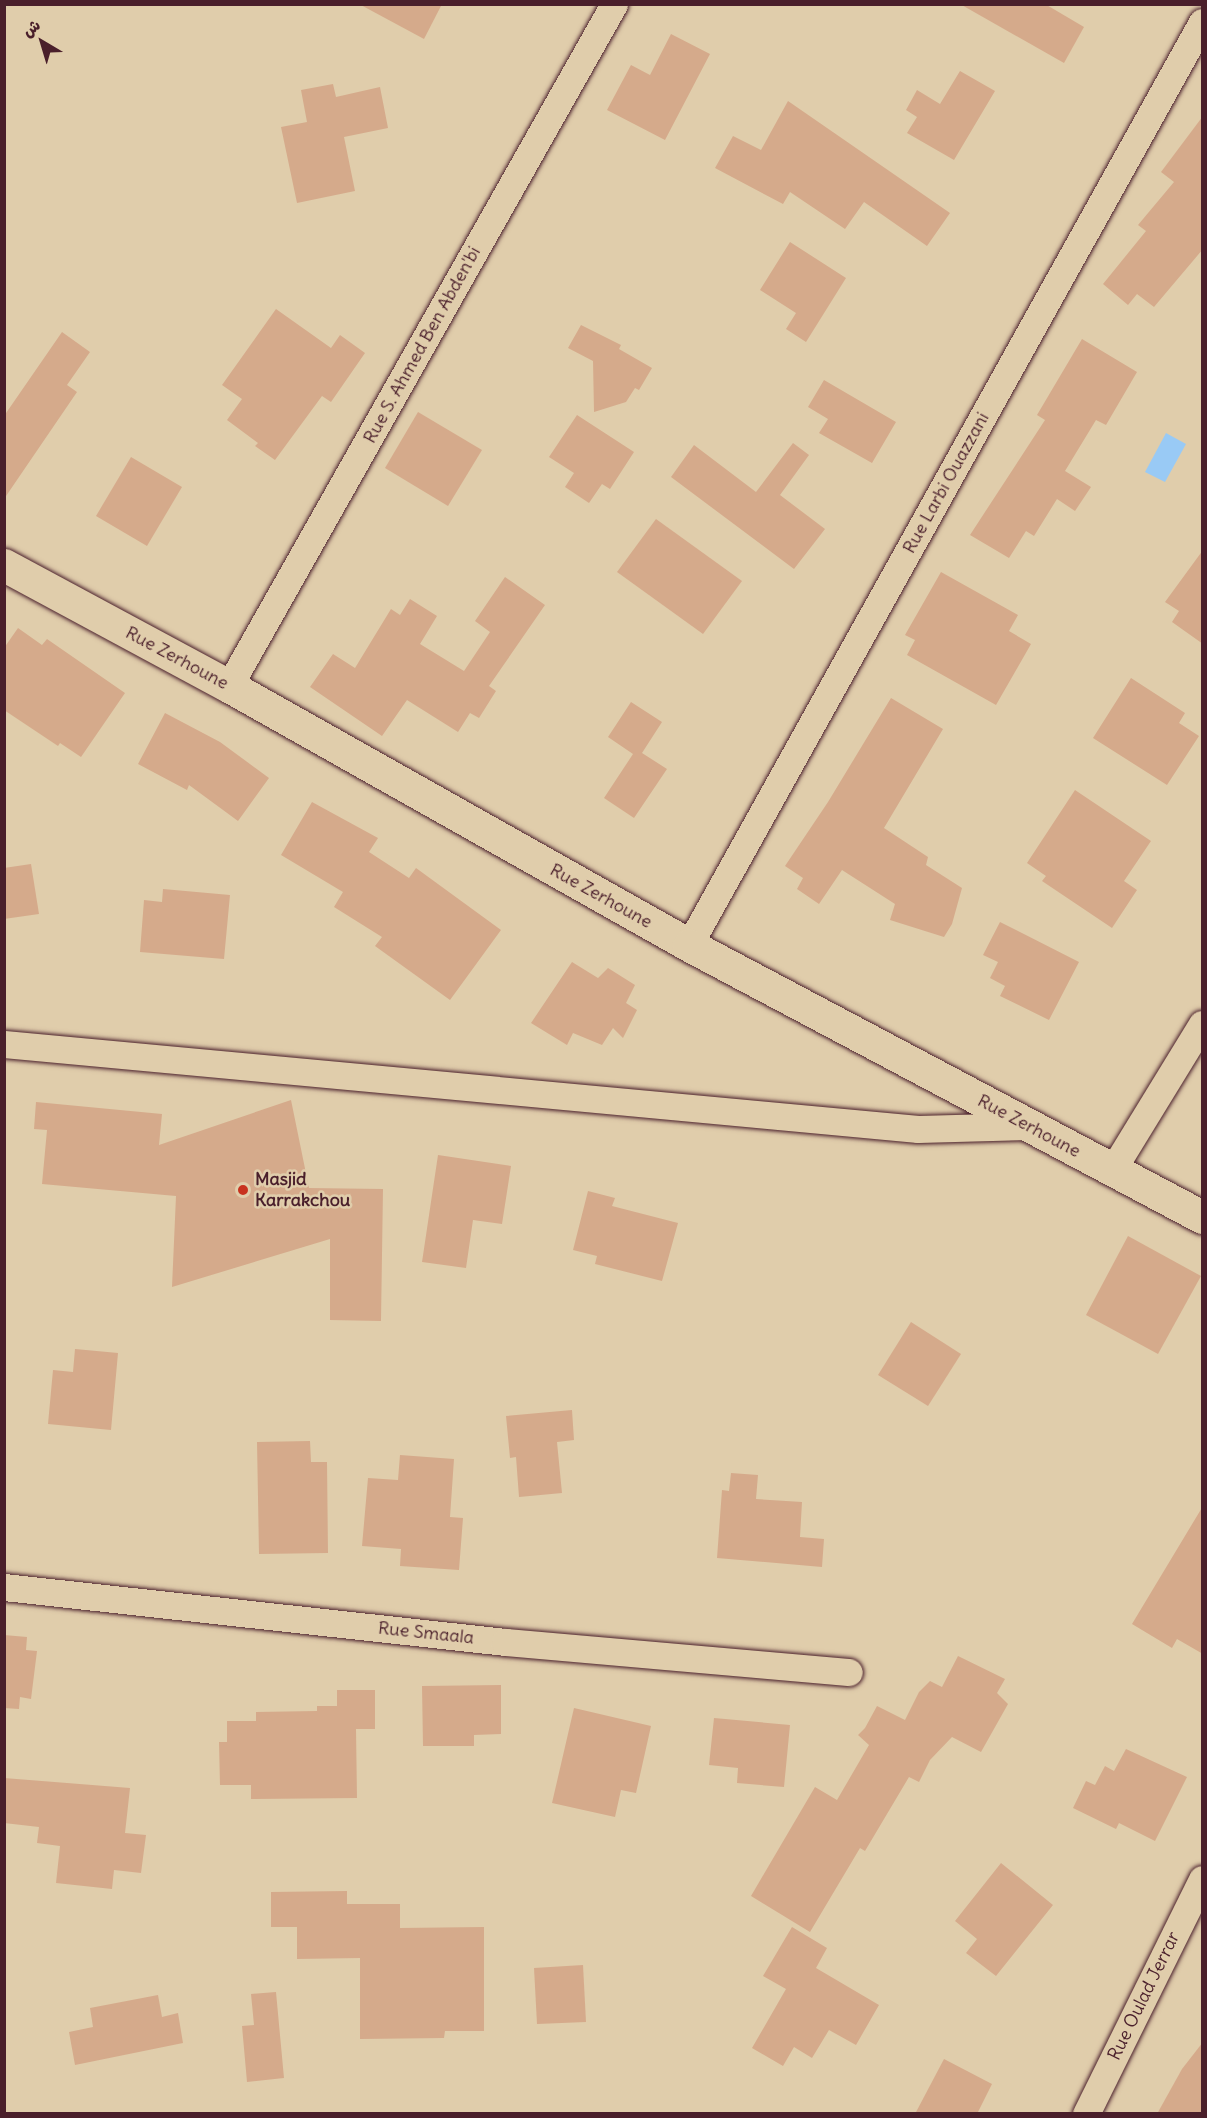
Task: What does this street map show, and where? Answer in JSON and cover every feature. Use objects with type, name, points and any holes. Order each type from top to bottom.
[{"type":"street","name":"Rue S. Ahmed Ben Abden'bi","points":[[229,686],[614,4]]},
{"type":"street","name":"Rue Larbi Ouazzani","points":[[689,945],[1199,35]]},
{"type":"street","name":"Rue Zerhoune","points":[[4,565],[229,686],[689,945],[1203,1217]]},
{"type":"street","points":[[1113,1169],[1203,1024]]},
{"type":"street","points":[[4,1044],[918,1129],[960,1130],[1028,1126]]},
{"type":"street","name":"Rue Smaala","points":[[4,1587],[505,1642],[849,1672]]},
{"type":"street","name":"Rue Oulad Jerrar","points":[[1086,2114],[1195,1914],[1203,1879]]},
{"type":"water","points":[[1166,433],[1186,444],[1165,482],[1145,472]]},
{"type":"building","points":[[359,4],[442,4],[424,39]]},
{"type":"building","points":[[960,4],[1045,4],[1084,27],[1064,63]]},
{"type":"building","points":[[671,34],[710,54],[665,140],[607,110],[631,65],[650,75]]},
{"type":"building","points":[[960,71],[995,91],[954,160],[907,133],[917,117],[906,110],[917,90],[940,104]]},
{"type":"building","points":[[333,84],[336,97],[380,87],[388,128],[344,137],[355,191],[297,203],[281,127],[307,122],[301,90]]},
{"type":"building","points":[[788,101],[950,213],[927,246],[864,202],[845,229],[790,192],[783,204],[715,168],[733,136],[761,150]]},
{"type":"building","points":[[1203,116],[1203,249],[1154,307],[1137,294],[1128,305],[1103,284],[1146,231],[1138,225],[1174,182],[1161,172]]},
{"type":"building","points":[[790,242],[846,278],[806,342],[786,329],[796,313],[760,290]]},
{"type":"building","points":[[276,309],[331,348],[340,335],[365,353],[331,402],[322,396],[275,460],[255,446],[258,443],[227,420],[242,399],[222,385]]},
{"type":"building","points":[[581,325],[621,345],[619,349],[652,368],[639,390],[635,388],[626,402],[594,412],[593,361],[568,348]]},
{"type":"building","points":[[62,332],[90,352],[67,385],[77,392],[4,499],[4,416]]},
{"type":"building","points":[[1082,339],[1137,372],[1106,425],[1096,420],[1065,471],[1091,487],[1075,511],[1057,499],[1034,536],[1026,531],[1009,558],[970,535],[1045,420],[1037,415]]},
{"type":"building","points":[[824,380],[896,422],[872,463],[819,433],[828,419],[808,407]]},
{"type":"building","points":[[418,412],[482,450],[448,506],[385,468]]},
{"type":"building","points":[[577,415],[634,452],[610,489],[602,484],[589,503],[565,487],[574,473],[549,457]]},
{"type":"building","points":[[793,443],[809,455],[780,495],[825,529],[794,569],[671,477],[694,445],[756,492]]},
{"type":"building","points":[[131,457],[182,487],[147,546],[96,516]]},
{"type":"building","points":[[656,519],[742,581],[703,634],[617,572]]},
{"type":"building","points":[[1203,550],[1203,644],[1172,622],[1179,611],[1165,602]]},
{"type":"building","points":[[941,572],[1018,615],[1009,631],[1031,644],[996,705],[907,655],[915,640],[905,635]]},
{"type":"building","points":[[505,577],[545,605],[489,686],[496,691],[479,718],[470,713],[458,732],[407,700],[382,736],[310,687],[333,654],[355,668],[391,609],[400,615],[410,599],[437,616],[420,644],[464,671],[490,632],[475,621]]},
{"type":"building","points":[[18,628],[42,645],[47,639],[125,693],[81,757],[60,743],[58,746],[4,710],[4,648]]},
{"type":"building","points":[[1131,678],[1185,713],[1179,723],[1199,736],[1167,785],[1093,738]]},
{"type":"building","points":[[891,698],[943,729],[884,828],[928,857],[926,865],[962,888],[952,924],[944,937],[890,920],[895,904],[842,870],[819,904],[797,889],[803,878],[785,866],[828,802]]},
{"type":"building","points":[[631,702],[662,722],[642,753],[667,769],[634,818],[604,798],[633,754],[608,737]]},
{"type":"building","points":[[165,713],[220,742],[269,778],[238,821],[189,785],[187,790],[138,764]]},
{"type":"building","points":[[1075,790],[1151,841],[1124,881],[1137,890],[1112,928],[1042,881],[1046,876],[1027,863]]},
{"type":"building","points":[[312,802],[378,838],[369,852],[409,878],[416,868],[501,930],[450,1000],[375,946],[382,937],[334,907],[343,892],[281,855]]},
{"type":"building","points":[[31,864],[39,914],[4,919],[4,868]]},
{"type":"building","points":[[163,889],[230,895],[224,959],[140,952],[144,900],[162,902]]},
{"type":"building","points":[[1000,922],[1079,962],[1049,1020],[1000,996],[1005,986],[990,978],[998,962],[983,955]]},
{"type":"building","points":[[572,962],[598,978],[608,968],[635,985],[626,1003],[637,1010],[623,1038],[613,1028],[602,1045],[573,1033],[567,1045],[531,1023]]},
{"type":"building","points":[[291,1100],[309,1188],[383,1189],[381,1321],[330,1320],[330,1239],[172,1287],[176,1196],[42,1184],[47,1130],[34,1129],[36,1102],[162,1114],[159,1145]]},
{"type":"building","points":[[438,1155],[511,1166],[502,1224],[473,1220],[466,1268],[422,1262]]},
{"type":"building","points":[[588,1191],[615,1198],[612,1206],[678,1223],[662,1281],[595,1264],[597,1256],[573,1250]]},
{"type":"building","points":[[1128,1236],[1201,1276],[1158,1354],[1086,1315]]},
{"type":"building","points":[[911,1322],[961,1354],[928,1406],[878,1375]]},
{"type":"building","points":[[75,1349],[118,1353],[111,1430],[48,1424],[53,1370],[73,1372]]},
{"type":"building","points":[[572,1410],[574,1440],[557,1442],[562,1493],[519,1497],[516,1457],[510,1458],[506,1416]]},
{"type":"building","points":[[310,1441],[311,1462],[327,1462],[328,1553],[259,1554],[257,1442]]},
{"type":"building","points":[[400,1455],[454,1459],[450,1517],[463,1518],[459,1570],[400,1566],[401,1549],[362,1546],[368,1478],[398,1480]]},
{"type":"building","points":[[731,1473],[758,1475],[756,1499],[802,1502],[800,1537],[824,1539],[822,1567],[717,1558],[722,1490],[729,1491]]},
{"type":"building","points":[[1203,1506],[1203,1654],[1177,1639],[1172,1648],[1132,1624]]},
{"type":"building","points":[[4,1635],[27,1637],[26,1650],[37,1651],[31,1699],[20,1697],[19,1709],[4,1708]]},
{"type":"building","points":[[958,1656],[1005,1679],[997,1693],[1008,1704],[981,1752],[952,1737],[930,1760],[919,1782],[909,1777],[865,1851],[860,1848],[810,1932],[751,1896],[815,1787],[837,1800],[869,1745],[858,1735],[865,1728],[877,1706],[905,1720],[919,1692],[930,1681],[942,1687]]},
{"type":"building","points":[[501,1685],[501,1734],[474,1735],[474,1746],[423,1746],[422,1686]]},
{"type":"building","points":[[337,1690],[375,1690],[375,1729],[356,1729],[357,1798],[251,1799],[251,1785],[220,1785],[219,1742],[227,1742],[227,1721],[256,1721],[256,1712],[317,1711],[317,1706],[337,1706]]},
{"type":"building","points":[[574,1708],[651,1726],[636,1793],[621,1790],[615,1817],[552,1803]]},
{"type":"building","points":[[714,1718],[790,1725],[784,1787],[737,1783],[738,1768],[709,1765]]},
{"type":"building","points":[[1126,1749],[1187,1777],[1155,1841],[1119,1823],[1116,1829],[1073,1808],[1086,1781],[1095,1785],[1105,1766],[1114,1771]]},
{"type":"building","points":[[4,1778],[130,1788],[125,1833],[146,1835],[141,1873],[114,1870],[112,1889],[56,1883],[60,1846],[37,1843],[39,1827],[4,1823]]},
{"type":"building","points":[[1001,1863],[1053,1905],[996,1976],[966,1953],[977,1939],[955,1921]]},
{"type":"building","points":[[347,1891],[347,1904],[400,1904],[400,1928],[484,1927],[484,2031],[445,2031],[444,2038],[360,2039],[360,1958],[297,1959],[297,1927],[271,1927],[271,1892]]},
{"type":"building","points":[[792,1927],[827,1948],[816,1968],[879,2005],[856,2045],[829,2030],[812,2058],[794,2047],[783,2066],[752,2048],[786,1989],[763,1976]]},
{"type":"building","points":[[583,1965],[586,2022],[537,2024],[534,1968]]},
{"type":"building","points":[[276,1992],[284,2078],[247,2082],[242,2026],[254,2025],[251,1994]]},
{"type":"building","points":[[158,1995],[162,2017],[178,2013],[183,2043],[75,2065],[69,2032],[93,2027],[90,2008]]},
{"type":"building","points":[[1203,2042],[1203,2114],[1157,2114],[1182,2069]]},
{"type":"building","points":[[944,2059],[992,2084],[977,2114],[915,2114]]},
{"type":"place","name":"Masjid Karrakchou","points":[[243,1190]]}]
